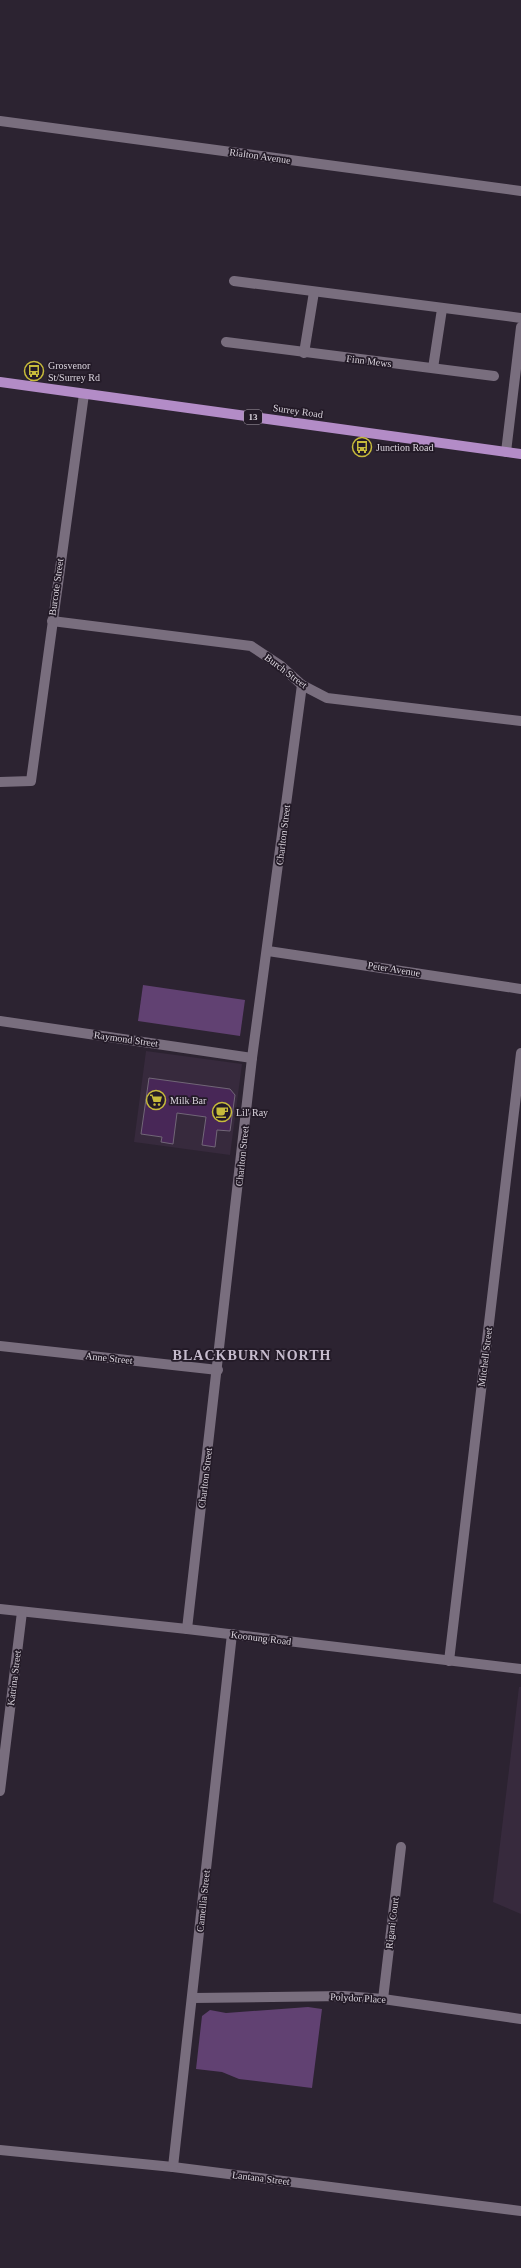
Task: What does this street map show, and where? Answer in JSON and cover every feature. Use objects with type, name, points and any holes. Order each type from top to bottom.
[{"type":"main road","name":"Surrey Road","points":[[0,382],[521,454]]},
{"type":"street","name":"Rialton Avenue","points":[[0,121],[521,191]]},
{"type":"street","points":[[234,281],[521,318]]},
{"type":"street","points":[[304,353],[314,292]]},
{"type":"street","points":[[433,368],[442,309]]},
{"type":"street","points":[[506,452],[521,327]]},
{"type":"street","name":"Finn Mews","points":[[226,342],[494,376]]},
{"type":"street","name":"Burcote Street","points":[[0,782],[31,781],[84,394]]},
{"type":"street","name":"Burch Street","points":[[52,621],[251,646],[281,666],[302,685],[327,698],[521,721]]},
{"type":"street","name":"Charlton Street","points":[[187,1629],[218,1370],[252,1058],[268,951],[302,685]]},
{"type":"street","name":"Peter Avenue","points":[[268,951],[521,988]]},
{"type":"street","name":"Raymond Street","points":[[0,1021],[252,1058]]},
{"type":"street","name":"Mitchell Street","points":[[449,1661],[521,1053]]},
{"type":"street","name":"Anne Street","points":[[0,1346],[218,1370]]},
{"type":"street","name":"Koonung Road","points":[[0,1609],[232,1634],[521,1669]]},
{"type":"street","name":"Katrina Street","points":[[0,1791],[22,1612]]},
{"type":"street","name":"Camellia Street","points":[[173,2167],[193,1998],[232,1634]]},
{"type":"street","name":"Rigani Court","points":[[383,1999],[401,1847]]},
{"type":"street","name":"Polydor Place","points":[[193,1998],[344,1996],[383,1999],[521,2019]]},
{"type":"street","name":"Lantana Street","points":[[0,2150],[173,2167],[521,2211]]},
{"type":"shaded area","points":[[143,985],[245,1000],[240,1036],[138,1021]]},
{"type":"shaded area","points":[[146,1051],[242,1064],[230,1155],[134,1142]]},
{"type":"shaded area","points":[[519,1687],[521,1687],[521,1914],[493,1902]]},
{"type":"shaded area","points":[[308,2007],[322,2009],[312,2088],[239,2079],[222,2072],[196,2069],[202,2016],[210,2010],[226,2013]]},
{"type":"building","points":[[149,1078],[230,1089],[235,1095],[230,1131],[217,1130],[215,1147],[202,1145],[206,1117],[177,1113],[173,1144],[161,1142],[162,1137],[141,1134]]},
{"type":"place","name":"Grosvenor St/Surrey Rd","points":[[34,371]]},
{"type":"place","name":"Junction Road","points":[[362,447]]},
{"type":"place","name":"Milk Bar","points":[[156,1100]]},
{"type":"place","name":"Lil' Ray","points":[[222,1112]]},
{"type":"district","name":"BLACKBURN NORTH","points":[[252,1355]]}]
